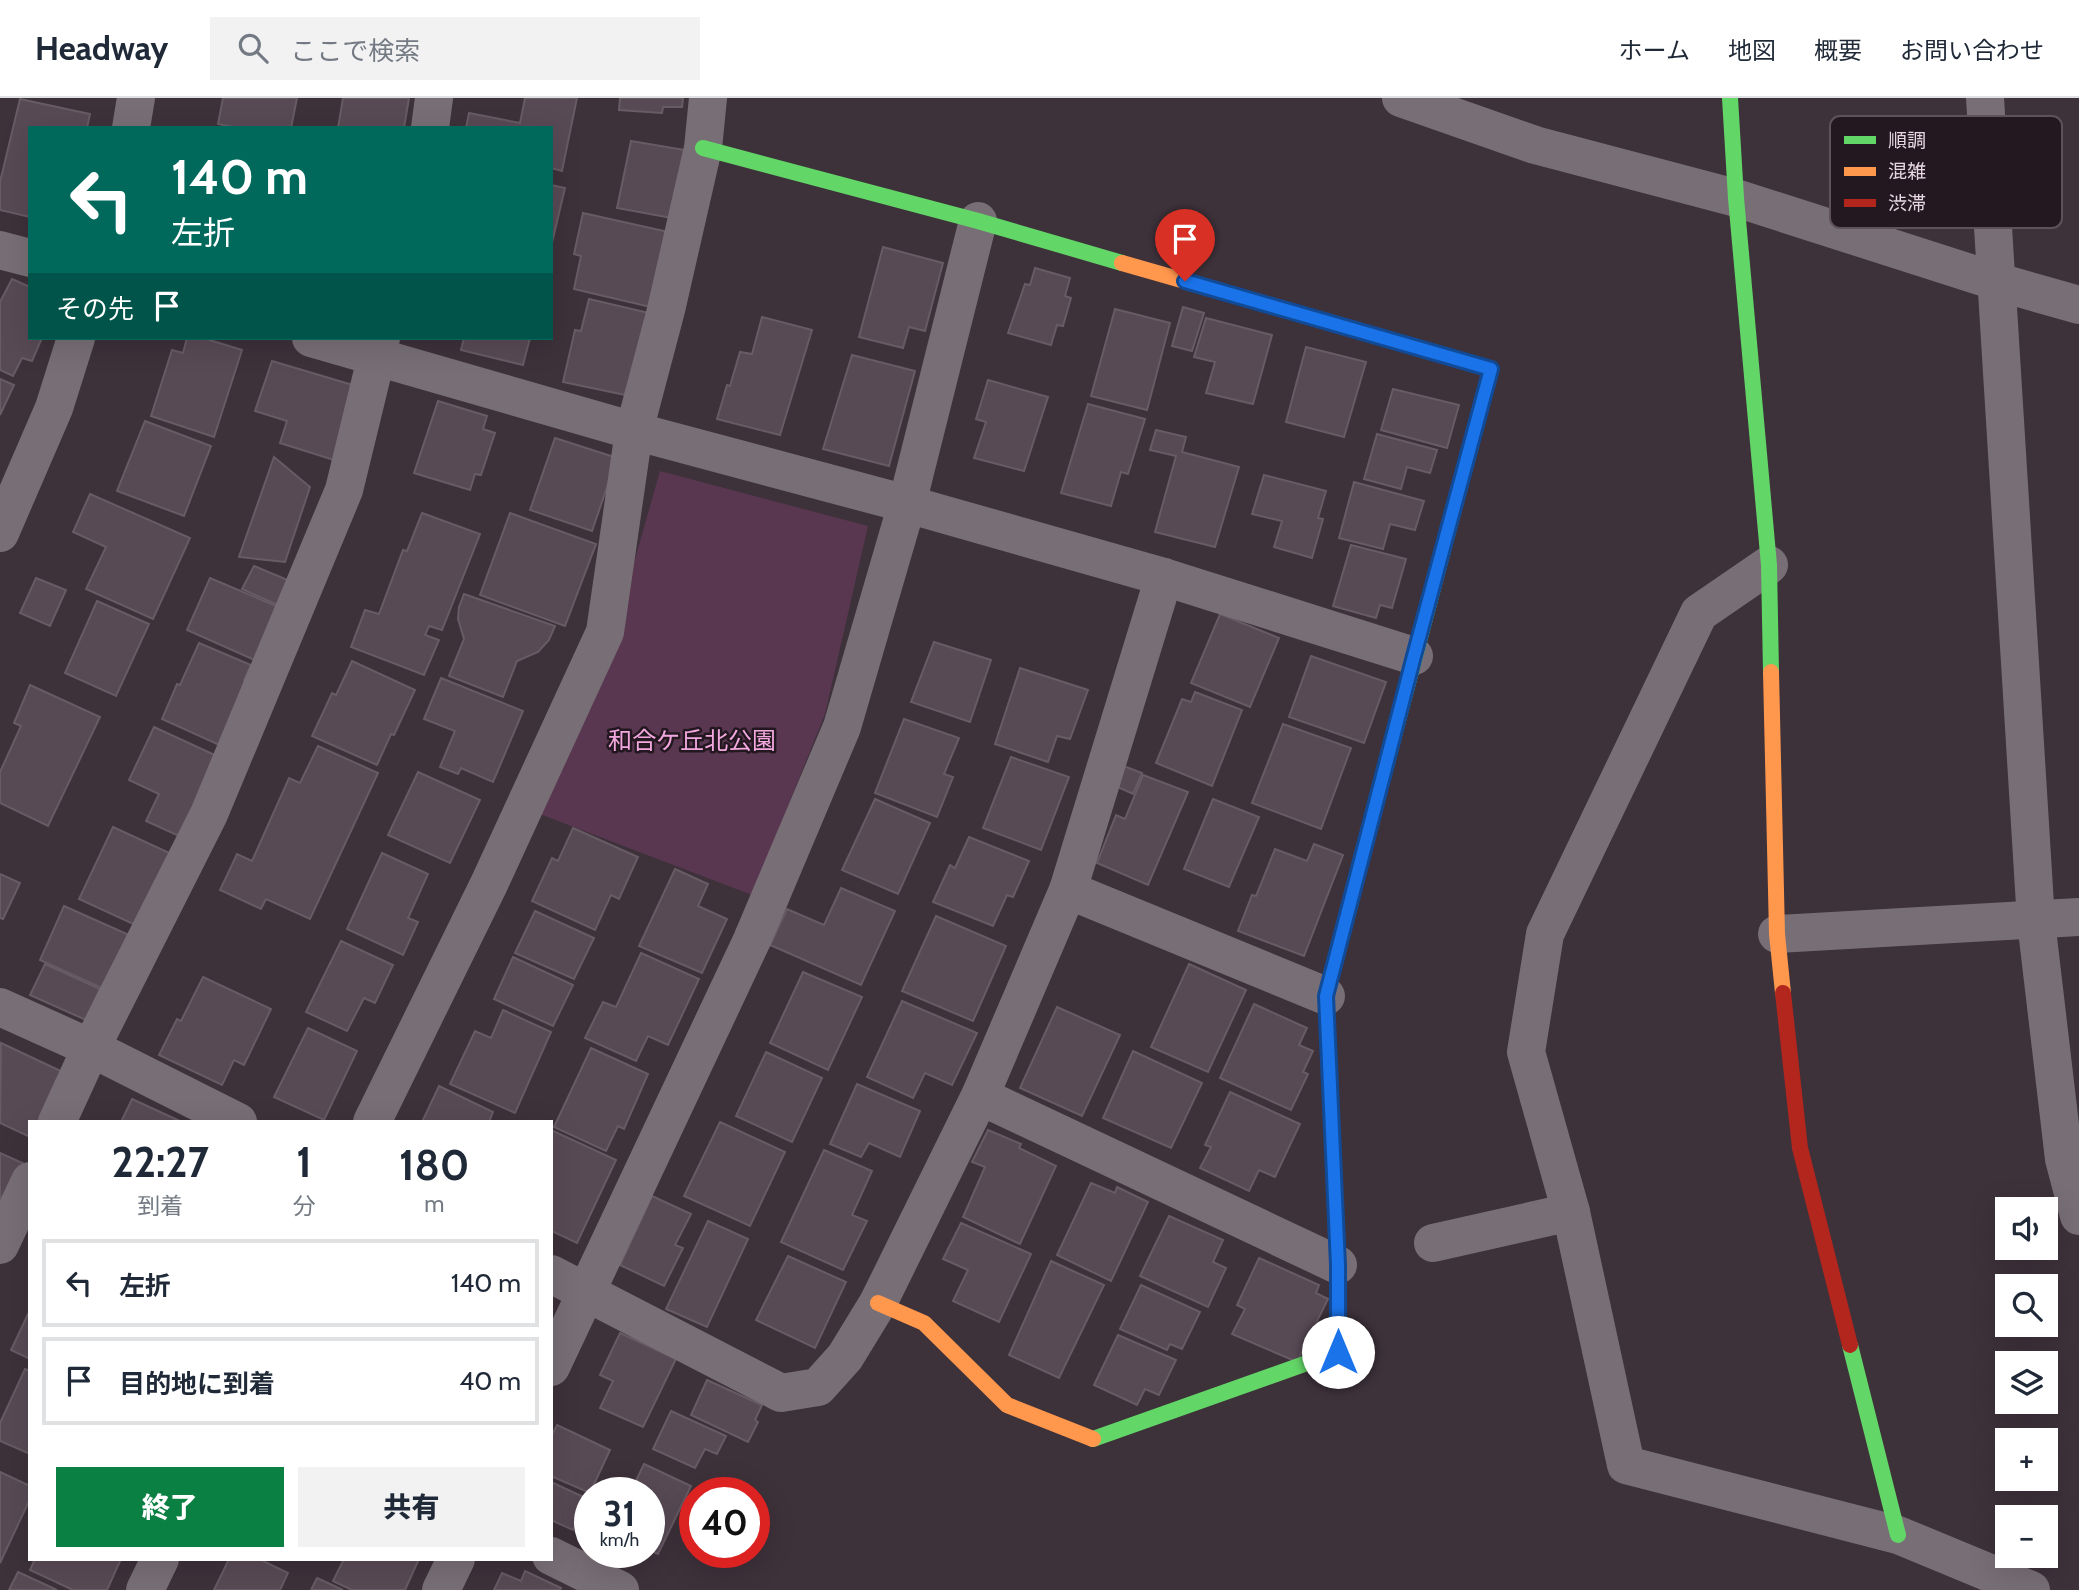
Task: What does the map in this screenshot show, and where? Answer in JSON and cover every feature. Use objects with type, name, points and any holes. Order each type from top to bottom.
[{"type":"street","points":[[131,126],[136,98]]},
{"type":"street","points":[[430,126],[434,98]]},
{"type":"street","points":[[373,1120],[489,884],[605,632],[634,431],[666,310],[703,148],[708,98]]},
{"type":"street","points":[[1401,98],[1470,110],[1535,145],[1736,198],[1998,282],[2079,305]]},
{"type":"street","points":[[1730,98],[1736,198],[1769,565],[1777,934],[1800,1148],[1898,1535]]},
{"type":"street","points":[[1985,98],[1986,116]]},
{"type":"street","points":[[703,148],[978,221],[1491,369],[1326,996],[1338,1265],[1338,1352],[1094,1440],[1007,1405],[924,1324],[878,1303]]},
{"type":"street","points":[[553,1363],[589,1292],[752,940],[842,727],[907,504],[978,221]]},
{"type":"street","points":[[1994,228],[2036,921],[2064,1159],[2079,1216]]},
{"type":"street","points":[[0,250],[28,257]]},
{"type":"street","points":[[0,533],[54,408],[75,340]]},
{"type":"street","points":[[326,340],[379,347],[634,431],[907,504],[1164,577],[1414,656]]},
{"type":"street","points":[[58,1120],[91,1048],[209,814],[344,490],[379,347]]},
{"type":"street","points":[[1769,565],[1699,613],[1545,934],[1526,1052],[1571,1212],[1626,1465],[1898,1535],[2031,1590]]},
{"type":"street","points":[[553,1275],[781,1393],[818,1387],[845,1357],[878,1303],[979,1097],[1068,890],[1164,577]]},
{"type":"street","points":[[1068,890],[1326,996]]},
{"type":"street","points":[[1777,934],[2079,917]]},
{"type":"street","points":[[0,1007],[91,1048],[234,1120]]},
{"type":"street","points":[[979,1097],[1338,1265]]},
{"type":"street","points":[[0,1245],[28,1185]]},
{"type":"street","points":[[1433,1243],[1571,1212]]},
{"type":"street","points":[[553,1557],[620,1590]]},
{"type":"street","points":[[145,1590],[159,1561]]},
{"type":"street","points":[[441,1590],[455,1561]]},
{"type":"green space","name":"和合ケ丘北公園","points":[[660,471],[868,526],[825,714],[752,895],[537,813],[614,633]]},
{"type":"building","points":[[223,98],[297,98],[291,126],[218,124]]},
{"type":"building","points":[[343,98],[409,98],[404,126],[338,126]]},
{"type":"building","points":[[525,98],[577,98],[562,171],[553,169],[553,126],[466,126],[469,113],[520,123]]},
{"type":"building","points":[[620,98],[683,98],[682,107],[663,107],[662,113],[619,110]]},
{"type":"building","points":[[20,99],[90,114],[87,126],[28,126],[28,217],[0,210],[0,182]]},
{"type":"building","points":[[631,141],[685,150],[672,218],[617,208]]},
{"type":"building","points":[[553,185],[565,188],[553,239]]},
{"type":"building","points":[[583,213],[673,233],[655,308],[574,289],[581,256],[574,254]]},
{"type":"building","points":[[883,247],[943,263],[925,331],[909,327],[903,348],[859,337]]},
{"type":"building","points":[[1035,268],[1070,278],[1065,296],[1071,298],[1063,326],[1057,325],[1051,345],[1008,333],[1025,284],[1030,285]]},
{"type":"building","points":[[12,279],[28,286],[28,340],[41,340],[32,361],[22,358],[13,376],[0,370],[0,302]]},
{"type":"building","points":[[589,299],[649,313],[630,396],[563,382],[575,330],[581,331]]},
{"type":"building","points":[[1183,307],[1204,313],[1192,351],[1172,346]]},
{"type":"building","points":[[1115,309],[1170,323],[1147,410],[1091,396]]},
{"type":"building","points":[[762,317],[812,330],[780,435],[717,419],[740,352],[752,354]]},
{"type":"building","points":[[1206,318],[1272,335],[1253,404],[1206,393],[1215,362],[1194,357]]},
{"type":"building","points":[[186,340],[210,340],[242,350],[214,437],[151,416],[172,350],[183,353]]},
{"type":"building","points":[[464,340],[529,340],[523,365],[461,350]]},
{"type":"building","points":[[1306,347],[1366,362],[1344,437],[1286,422]]},
{"type":"building","points":[[852,355],[915,371],[889,466],[823,449]]},
{"type":"building","points":[[272,361],[356,386],[334,460],[280,443],[287,421],[255,411]]},
{"type":"building","points":[[0,379],[14,385],[0,415]]},
{"type":"building","points":[[988,380],[1048,397],[1024,471],[974,458],[986,422],[976,419]]},
{"type":"building","points":[[1393,389],[1459,405],[1447,448],[1381,430]]},
{"type":"building","points":[[438,401],[487,416],[483,429],[495,433],[481,475],[475,474],[470,490],[414,473]]},
{"type":"building","points":[[1088,404],[1145,419],[1128,474],[1121,472],[1111,506],[1061,493]]},
{"type":"building","points":[[145,421],[211,446],[184,516],[117,491]]},
{"type":"building","points":[[1156,430],[1186,437],[1182,452],[1239,467],[1215,547],[1155,532],[1176,456],[1150,450]]},
{"type":"building","points":[[1377,434],[1437,450],[1430,473],[1407,467],[1401,489],[1364,479]]},
{"type":"building","points":[[555,438],[617,458],[592,531],[530,510]]},
{"type":"building","points":[[274,457],[310,487],[285,562],[239,557]]},
{"type":"building","points":[[1264,475],[1326,491],[1318,518],[1323,519],[1312,558],[1274,547],[1282,521],[1252,514]]},
{"type":"building","points":[[1354,482],[1424,501],[1415,530],[1390,524],[1383,549],[1339,538]]},
{"type":"building","points":[[90,494],[190,538],[153,619],[86,589],[106,547],[73,532]]},
{"type":"building","points":[[422,513],[480,534],[442,630],[429,626],[425,635],[439,640],[424,675],[351,647],[365,610],[379,614],[403,550],[407,551]]},
{"type":"building","points":[[510,513],[596,544],[565,626],[480,595]]},
{"type":"building","points":[[1351,545],[1406,559],[1392,608],[1380,605],[1376,618],[1333,606]]},
{"type":"building","points":[[254,566],[302,586],[291,611],[242,589]]},
{"type":"building","points":[[36,578],[66,590],[50,626],[20,613]]},
{"type":"building","points":[[210,578],[283,609],[259,662],[187,630]]},
{"type":"building","points":[[464,594],[555,626],[549,640],[538,652],[517,661],[503,697],[449,676],[464,639],[458,619]]},
{"type":"building","points":[[97,601],[149,624],[116,696],[65,673]]},
{"type":"building","points":[[1220,614],[1279,638],[1250,707],[1191,683]]},
{"type":"building","points":[[934,642],[991,660],[970,722],[911,702]]},
{"type":"building","points":[[199,643],[251,665],[244,680],[257,686],[228,749],[162,719]]},
{"type":"building","points":[[1311,656],[1386,682],[1364,743],[1289,717]]},
{"type":"building","points":[[352,661],[415,690],[377,765],[312,736],[332,693],[336,695]]},
{"type":"building","points":[[1020,668],[1088,690],[1070,739],[1057,736],[1048,762],[995,744]]},
{"type":"building","points":[[441,678],[523,711],[493,782],[461,768],[458,774],[440,767],[455,731],[424,719]]},
{"type":"building","points":[[30,685],[100,717],[48,826],[0,803],[0,772],[21,726],[14,723]]},
{"type":"building","points":[[1195,692],[1242,710],[1212,786],[1156,763],[1182,699],[1191,702]]},
{"type":"building","points":[[904,719],[959,738],[944,774],[953,777],[937,817],[875,793]]},
{"type":"building","points":[[1283,724],[1351,748],[1321,829],[1252,803]]},
{"type":"building","points":[[154,727],[217,756],[179,836],[146,821],[159,794],[129,780]]},
{"type":"building","points":[[318,746],[378,773],[310,919],[266,899],[261,909],[220,890],[237,854],[252,861],[289,778],[300,783]]},
{"type":"building","points":[[1011,757],[1069,777],[1041,850],[983,828]]},
{"type":"building","points":[[1121,765],[1142,773],[1133,794],[1113,785]]},
{"type":"building","points":[[418,772],[480,800],[450,863],[388,835]]},
{"type":"building","points":[[1143,775],[1188,792],[1148,885],[1097,863],[1116,815],[1125,819]]},
{"type":"building","points":[[875,799],[930,823],[898,894],[842,870]]},
{"type":"building","points":[[1213,799],[1259,817],[1229,887],[1184,869]]},
{"type":"building","points":[[113,827],[178,857],[144,929],[79,899]]},
{"type":"building","points":[[573,828],[638,857],[619,899],[611,895],[595,930],[532,901],[552,858],[558,861]]},
{"type":"building","points":[[969,837],[1029,861],[1013,897],[1007,895],[993,926],[933,902],[950,865],[955,868]]},
{"type":"building","points":[[1314,844],[1343,855],[1304,956],[1238,931],[1275,849],[1307,861]]},
{"type":"building","points":[[382,853],[428,874],[408,918],[418,922],[403,955],[347,929]]},
{"type":"building","points":[[675,869],[708,884],[698,906],[727,919],[702,973],[639,946]]},
{"type":"building","points":[[0,874],[20,883],[3,919],[0,918]]},
{"type":"building","points":[[841,888],[895,911],[861,985],[770,945],[787,909],[824,925]]},
{"type":"building","points":[[64,906],[138,939],[113,993],[40,960]]},
{"type":"building","points":[[535,911],[594,938],[574,979],[515,953]]},
{"type":"building","points":[[936,916],[1006,946],[973,1021],[902,991]]},
{"type":"building","points":[[341,941],[393,965],[375,1003],[364,998],[347,1031],[306,1012]]},
{"type":"building","points":[[641,953],[699,979],[668,1045],[648,1036],[636,1061],[585,1038],[603,1002],[616,1007]]},
{"type":"building","points":[[513,957],[573,985],[553,1026],[494,999]]},
{"type":"building","points":[[45,964],[100,989],[86,1020],[30,995]]},
{"type":"building","points":[[1189,964],[1246,990],[1208,1072],[1151,1047]]},
{"type":"building","points":[[803,972],[862,997],[828,1070],[770,1043]]},
{"type":"building","points":[[203,977],[271,1009],[244,1065],[234,1060],[222,1085],[159,1055],[177,1019],[181,1021]]},
{"type":"building","points":[[902,1001],[977,1033],[952,1085],[925,1073],[913,1098],[867,1077]]},
{"type":"building","points":[[1254,1004],[1307,1028],[1299,1045],[1313,1051],[1303,1072],[1308,1074],[1291,1110],[1220,1078]]},
{"type":"building","points":[[1057,1007],[1120,1035],[1082,1116],[1020,1088]]},
{"type":"building","points":[[503,1010],[551,1032],[515,1113],[450,1084],[475,1031],[491,1038]]},
{"type":"building","points":[[308,1028],[357,1051],[324,1120],[274,1097]]},
{"type":"building","points":[[1,1043],[65,1073],[43,1120],[28,1120],[28,1136],[0,1123]]},
{"type":"building","points":[[591,1048],[648,1074],[624,1129],[618,1126],[606,1151],[554,1127]]},
{"type":"building","points":[[1133,1051],[1202,1083],[1171,1148],[1103,1118]]},
{"type":"building","points":[[766,1052],[822,1078],[792,1142],[736,1116]]},
{"type":"building","points":[[857,1084],[920,1111],[900,1157],[869,1143],[861,1157],[830,1144]]},
{"type":"building","points":[[439,1086],[493,1112],[490,1120],[423,1120]]},
{"type":"building","points":[[1230,1092],[1300,1124],[1275,1177],[1259,1170],[1249,1191],[1200,1168],[1211,1147],[1205,1145]]},
{"type":"building","points":[[132,1099],[178,1120],[122,1120]]},
{"type":"building","points":[[720,1122],[785,1152],[750,1226],[684,1196]]},
{"type":"building","points":[[988,1130],[1021,1144],[1019,1148],[1056,1166],[1020,1244],[963,1217],[985,1167],[972,1162]]},
{"type":"building","points":[[553,1131],[616,1160],[577,1243],[553,1231]]},
{"type":"building","points":[[824,1150],[872,1171],[852,1215],[867,1221],[843,1270],[781,1242]]},
{"type":"building","points":[[0,1153],[28,1166],[28,1168],[12,1203],[0,1198]]},
{"type":"building","points":[[1091,1183],[1115,1193],[1117,1187],[1148,1202],[1111,1281],[1057,1255]]},
{"type":"building","points":[[652,1196],[691,1214],[675,1245],[683,1248],[664,1286],[620,1265]]},
{"type":"building","points":[[1169,1216],[1223,1240],[1213,1262],[1226,1268],[1208,1307],[1140,1276]]},
{"type":"building","points":[[708,1221],[748,1239],[707,1327],[666,1309]]},
{"type":"building","points":[[961,1223],[1031,1254],[999,1322],[953,1301],[968,1270],[943,1259]]},
{"type":"building","points":[[788,1256],[846,1282],[815,1348],[756,1320]]},
{"type":"building","points":[[1259,1258],[1319,1285],[1316,1293],[1328,1299],[1297,1362],[1232,1334],[1245,1309],[1237,1305]]},
{"type":"building","points":[[1051,1261],[1104,1285],[1059,1378],[1009,1355]]},
{"type":"building","points":[[1141,1285],[1200,1312],[1182,1349],[1170,1344],[1167,1350],[1120,1329]]},
{"type":"building","points":[[28,1314],[28,1358],[11,1350]]},
{"type":"building","points":[[620,1333],[676,1359],[643,1427],[600,1408],[613,1381],[600,1375]]},
{"type":"building","points":[[1118,1335],[1176,1360],[1159,1395],[1145,1389],[1137,1405],[1094,1385]]},
{"type":"building","points":[[25,1369],[28,1370],[28,1453],[0,1441],[0,1423]]},
{"type":"building","points":[[707,1380],[762,1405],[755,1420],[758,1422],[748,1442],[691,1415]]},
{"type":"building","points":[[671,1411],[726,1436],[717,1454],[705,1449],[695,1468],[653,1449]]},
{"type":"building","points":[[557,1425],[610,1450],[597,1477],[574,1477],[574,1486],[553,1477],[553,1433]]},
{"type":"building","points":[[644,1464],[679,1480],[679,1511],[665,1540],[665,1477],[638,1477]]},
{"type":"building","points":[[0,1472],[28,1485],[28,1503],[0,1563]]},
{"type":"building","points":[[553,1483],[574,1493],[573,1530],[553,1521]]},
{"type":"building","points":[[34,1561],[120,1561],[107,1590],[73,1590],[30,1570]]},
{"type":"building","points":[[228,1561],[263,1561],[288,1573],[280,1590],[214,1590]]},
{"type":"building","points":[[343,1561],[418,1561],[405,1590],[352,1590],[333,1581]]},
{"type":"building","points":[[525,1571],[561,1588],[560,1590],[494,1590],[502,1573],[521,1581]]},
{"type":"building","points":[[18,1572],[57,1590],[9,1590]]},
{"type":"building","points":[[317,1578],[343,1590],[311,1590]]},
{"type":"traffic: fast","points":[[1730,98],[1736,198],[1769,565],[1771,672]]},
{"type":"traffic: fast","points":[[703,148],[978,221],[1122,263]]},
{"type":"traffic: fast","points":[[1351,898],[1491,369],[1416,347]]},
{"type":"traffic: fast","points":[[1093,1439],[1338,1352],[1335,1192]]},
{"type":"traffic: fast","points":[[1850,1345],[1898,1535]]},
{"type":"traffic: slow","points":[[1122,263],[1416,347]]},
{"type":"traffic: slow","points":[[1771,672],[1777,934],[1783,993]]},
{"type":"traffic: slow","points":[[1335,1192],[1326,996],[1351,898]]},
{"type":"traffic: slow","points":[[878,1303],[924,1323],[1007,1405],[1093,1439]]},
{"type":"traffic: jam","points":[[1783,993],[1800,1148],[1850,1345]]},
{"type":"route","points":[[1185,281],[1491,369],[1326,996],[1338,1265],[1338,1352]]}]
